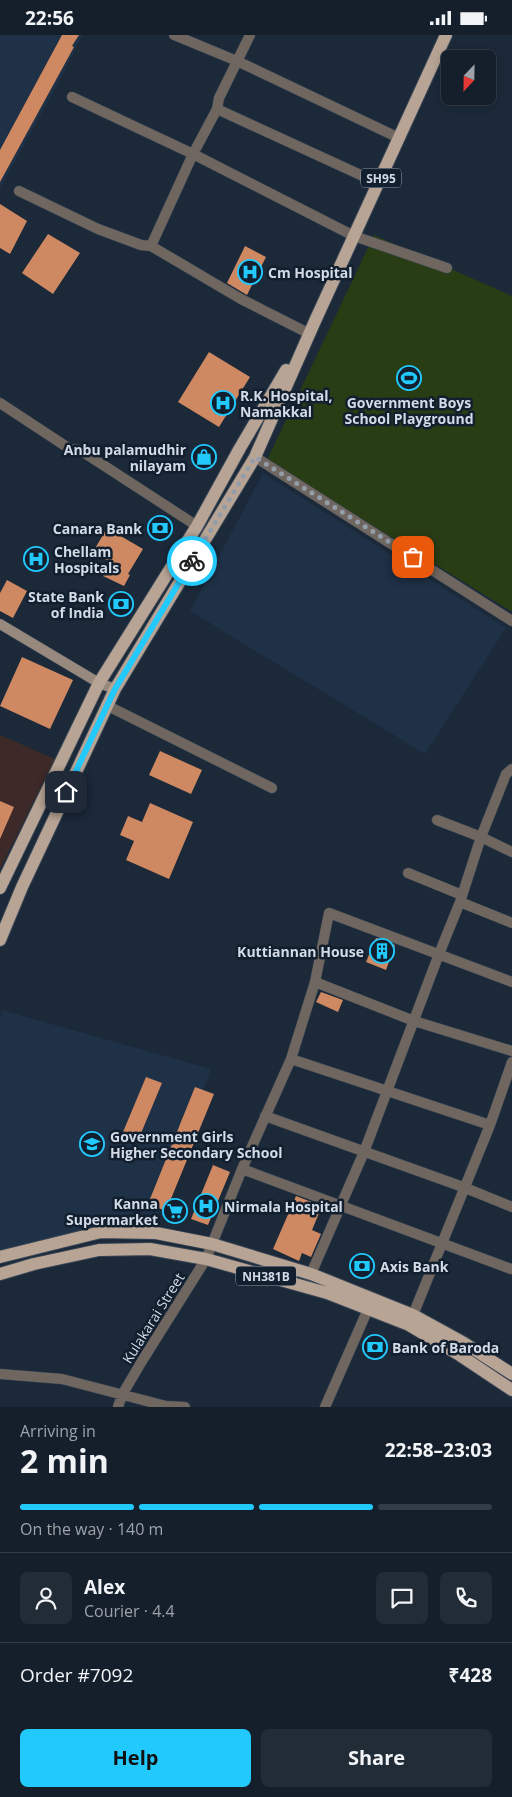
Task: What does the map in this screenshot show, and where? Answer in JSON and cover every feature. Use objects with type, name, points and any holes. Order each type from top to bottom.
[{"type":"main road","name":"SH95","points":[[0,940],[22,887],[106,705],[255,457],[446,35]]},
{"type":"main road","name":"SH95","points":[[0,888],[99,683],[197,526],[240,448],[315,321]]},
{"type":"main road","points":[[0,1257],[101,1232],[156,1233],[212,1244],[311,1275],[413,1315],[511,1369]]},
{"type":"main road","name":"NH381B","points":[[0,1274],[34,1264],[99,1250],[150,1249],[206,1259],[327,1293],[410,1325],[512,1390]]},
{"type":"street","points":[[174,35],[237,61],[399,138]]},
{"type":"street","points":[[151,246],[193,154],[217,109],[219,98],[250,35]]},
{"type":"street","points":[[72,97],[193,154],[354,236],[447,267]]},
{"type":"street","points":[[217,109],[378,183]]},
{"type":"street","points":[[19,191],[98,229],[141,245],[151,246],[241,299],[308,333]]},
{"type":"street","points":[[0,403],[70,449],[80,450],[197,526]]},
{"type":"street","points":[[255,457],[512,621]]},
{"type":"street","points":[[0,623],[99,683],[115,689]]},
{"type":"street","points":[[106,705],[272,787]]},
{"type":"street","points":[[311,1275],[364,1152],[461,898],[481,837],[506,774],[512,769]]},
{"type":"street","points":[[437,820],[481,837],[512,852]]},
{"type":"street","points":[[408,873],[512,923]]},
{"type":"street","name":"Kulakarai Street","points":[[118,1407],[122,1395],[206,1259],[242,1169],[290,1059],[315,982],[329,913],[439,954]]},
{"type":"street","points":[[439,954],[512,983]]},
{"type":"street","points":[[315,982],[414,1021],[512,1051]]},
{"type":"street","points":[[290,1059],[490,1125]]},
{"type":"street","points":[[413,1315],[490,1125],[512,1062]]},
{"type":"street","points":[[265,1116],[464,1187],[512,1207]]},
{"type":"street","points":[[242,1169],[511,1269]]},
{"type":"street","points":[[325,1407],[368,1309]]},
{"type":"street","points":[[0,1374],[62,1379],[166,1406],[185,1407]]},
{"type":"shaded area","points":[[0,35],[82,35],[66,69],[0,188]]},
{"type":"shaded area","points":[[263,473],[506,628],[425,754],[190,611]]},
{"type":"shaded area","points":[[0,735],[55,759],[0,869]]},
{"type":"shaded area","name":"Government Girls Higher Secondary School","points":[[2,1010],[211,1069],[157,1218],[80,1231],[23,1251],[0,1253],[0,1020]]},
{"type":"green space","name":"Government Boys School Playground","points":[[374,235],[512,296],[512,612],[267,460]]},
{"type":"building","points":[[62,35],[79,35],[0,182],[0,150]]},
{"type":"building","points":[[0,204],[27,221],[10,254],[0,248]]},
{"type":"building","points":[[48,234],[80,253],[53,294],[22,273]]},
{"type":"building","points":[[245,246],[266,257],[247,295],[227,283]]},
{"type":"building","points":[[209,352],[250,377],[219,427],[178,402]]},
{"type":"building","points":[[107,528],[143,549],[128,574],[130,575],[124,586],[103,576],[110,562],[93,552]]},
{"type":"building","points":[[7,580],[27,591],[13,618],[0,611],[0,593]]},
{"type":"building","points":[[22,657],[73,680],[50,729],[0,706]]},
{"type":"building","points":[[160,751],[202,770],[191,794],[149,775]]},
{"type":"building","points":[[0,801],[14,807],[0,839]]},
{"type":"building","points":[[150,803],[193,822],[169,879],[126,860],[134,841],[120,835],[128,816],[142,822]]},
{"type":"building","name":"Kuttiannan House","points":[[376,938],[395,945],[386,970],[366,962]]},
{"type":"building","points":[[321,992],[343,1000],[338,1012],[316,1002]]},
{"type":"building","points":[[146,1077],[162,1083],[139,1138],[123,1132]]},
{"type":"building","points":[[195,1087],[214,1094],[166,1211],[148,1204]]},
{"type":"building","points":[[213,1165],[230,1172],[208,1225],[191,1219]]},
{"type":"building","points":[[296,1196],[322,1206],[312,1230],[321,1234],[311,1257],[302,1253],[299,1261],[273,1249]]},
{"type":"way so far","points":[[192,561],[255,457],[413,557]]},
{"type":"place","name":"Cm Hospital","points":[[250,272]]},
{"type":"place","name":"Government Boys School Playground","points":[[409,378]]},
{"type":"place","name":"R.K. Hospital, Namakkal","points":[[223,403]]},
{"type":"place","name":"Anbu palamudhir nilayam","points":[[204,457]]},
{"type":"place","name":"Canara Bank","points":[[160,528]]},
{"type":"place","name":"Chellam Hospitals","points":[[36,559]]},
{"type":"place","name":"State Bank of India","points":[[121,604]]},
{"type":"place","name":"Kuttiannan House","points":[[382,951]]},
{"type":"place","name":"Government Girls Higher Secondary School","points":[[92,1144]]},
{"type":"place","name":"Nirmala Hospital","points":[[206,1206]]},
{"type":"place","name":"Kanna Supermarket","points":[[175,1211]]},
{"type":"place","name":"Axis Bank","points":[[362,1266]]},
{"type":"place","name":"Bank of Baroda","points":[[375,1347]]},
{"type":"route","points":[[66,792],[106,705],[192,561]]}]
